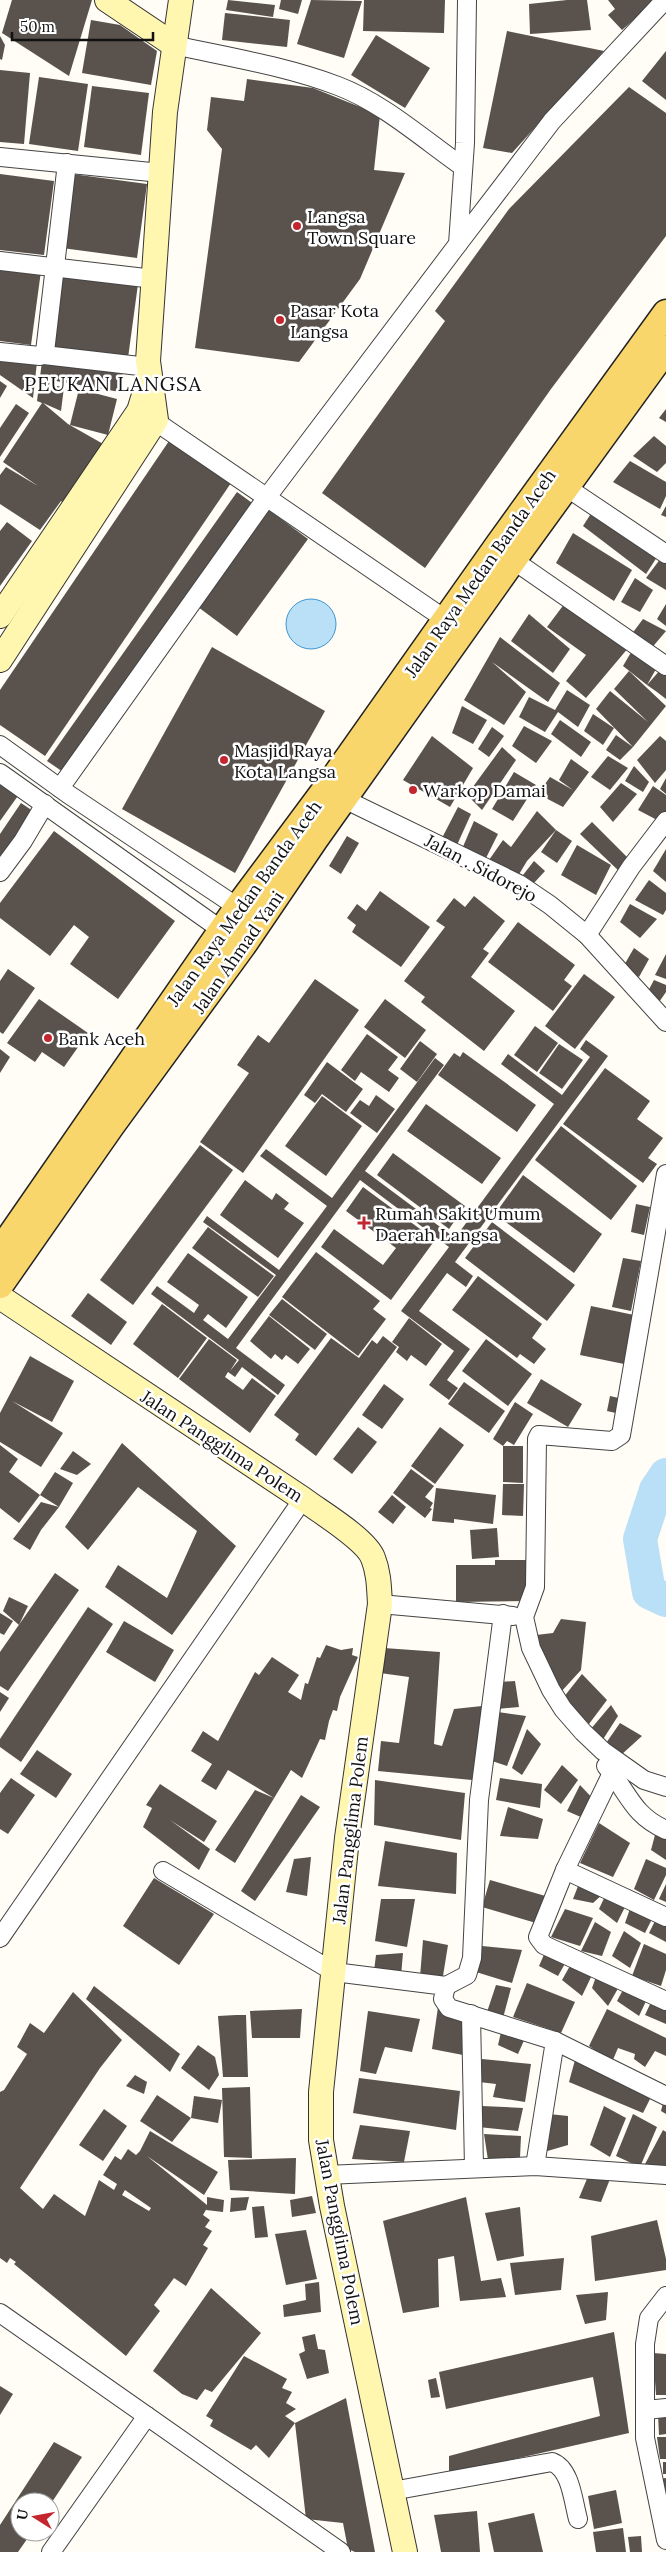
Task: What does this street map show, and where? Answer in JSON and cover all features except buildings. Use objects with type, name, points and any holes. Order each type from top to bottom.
[{"type":"main road","name":"Jalan Raya Medan Banda Aceh","points":[[248,915],[455,626],[499,544],[666,313]]},
{"type":"main road","name":"Jalan Ahmad Yani","points":[[0,1285],[111,1126],[248,915],[344,799],[455,626],[513,560],[666,348]]},
{"type":"main road","name":"Jalan Raya Medan Banda Aceh","points":[[0,1251],[233,938]]},
{"type":"street","points":[[107,0],[200,51],[290,70],[339,86],[381,108],[463,167]]},
{"type":"street","points":[[136,0],[175,36]]},
{"type":"street","points":[[0,660],[55,556],[148,416],[154,279],[165,112],[181,0]]},
{"type":"street","points":[[458,244],[465,142],[467,0]]},
{"type":"street","points":[[60,788],[267,497],[552,121],[665,0]]},
{"type":"street","points":[[0,157],[161,173]]},
{"type":"street","points":[[44,355],[56,268],[67,163]]},
{"type":"street","points":[[0,261],[154,279]]},
{"type":"street","points":[[0,352],[44,355],[149,370]]},
{"type":"street","points":[[148,416],[455,626]]},
{"type":"street","points":[[566,487],[666,554]]},
{"type":"street","points":[[0,616],[55,556]]},
{"type":"street","points":[[513,560],[666,666]]},
{"type":"street","points":[[0,745],[60,788],[248,915]]},
{"type":"street","points":[[0,773],[233,938]]},
{"type":"street","name":"Jalan . Sidorejo","points":[[344,799],[519,884],[550,905],[587,935],[666,1022]]},
{"type":"street","points":[[0,872],[45,804]]},
{"type":"street","points":[[587,935],[631,867],[666,821]]},
{"type":"street","points":[[163,1871],[334,1972],[446,1986],[467,1975],[472,1958],[479,1800],[513,1616],[535,1587],[537,1439],[539,1436],[612,1441],[621,1436],[666,1174]]},
{"type":"street","name":"Jalan Pangglima Polem","points":[[0,1297],[303,1499],[342,1527],[373,1556],[378,1576],[380,1604],[347,1838],[321,2092],[321,2140],[326,2175],[405,2552]]},
{"type":"street","points":[[0,1938],[303,1499]]},
{"type":"street","points":[[380,1604],[513,1616]]},
{"type":"street","points":[[513,1616],[540,1691],[556,1718],[571,1735],[612,1773],[639,1814],[651,1823],[666,1830]]},
{"type":"street","points":[[513,1616],[563,1709],[603,1751],[644,1780],[666,1787]]},
{"type":"street","points":[[612,1773],[565,1870],[538,1932],[540,1940],[544,1944],[666,2001]]},
{"type":"street","points":[[565,1870],[666,1917]]},
{"type":"street","points":[[446,1986],[444,2004],[555,2040],[666,2096]]},
{"type":"street","points":[[471,2014],[474,2168]]},
{"type":"street","points":[[535,2166],[555,2040]]},
{"type":"street","points":[[326,2175],[535,2166],[666,2175]]},
{"type":"street","points":[[666,2296],[649,2318],[646,2329],[645,2438],[666,2540]]},
{"type":"street","points":[[0,2313],[341,2552]]},
{"type":"street","points":[[646,2410],[666,2408]]},
{"type":"street","points":[[51,2552],[147,2416]]},
{"type":"street","points":[[392,2491],[552,2462],[561,2465],[565,2473],[578,2519]]},
{"type":"water","points":[[306,599],[316,599],[329,606],[336,619],[336,629],[329,642],[316,649],[306,649],[297,645],[290,638],[286,629],[286,619],[290,610],[297,603]]},
{"type":"waterway","points":[[666,1475],[656,1490],[640,1539],[649,1592],[666,1600]]},
{"type":"place","name":"Langsa Town Square","points":[[297,226]]},
{"type":"place","name":"Pasar Kota Langsa","points":[[280,320]]},
{"type":"place","name":"Masjid Raya Kota Langsa","points":[[224,760]]},
{"type":"place","name":"Warkop Damai","points":[[413,790]]},
{"type":"place","name":"Bank Aceh","points":[[48,1038]]},
{"type":"place","name":"Rumah Sakit Umum Daerah Langsa","points":[[364,1223]]},
{"type":"district","name":"PEUKAN LANGSA","points":[[113,383]]}]
